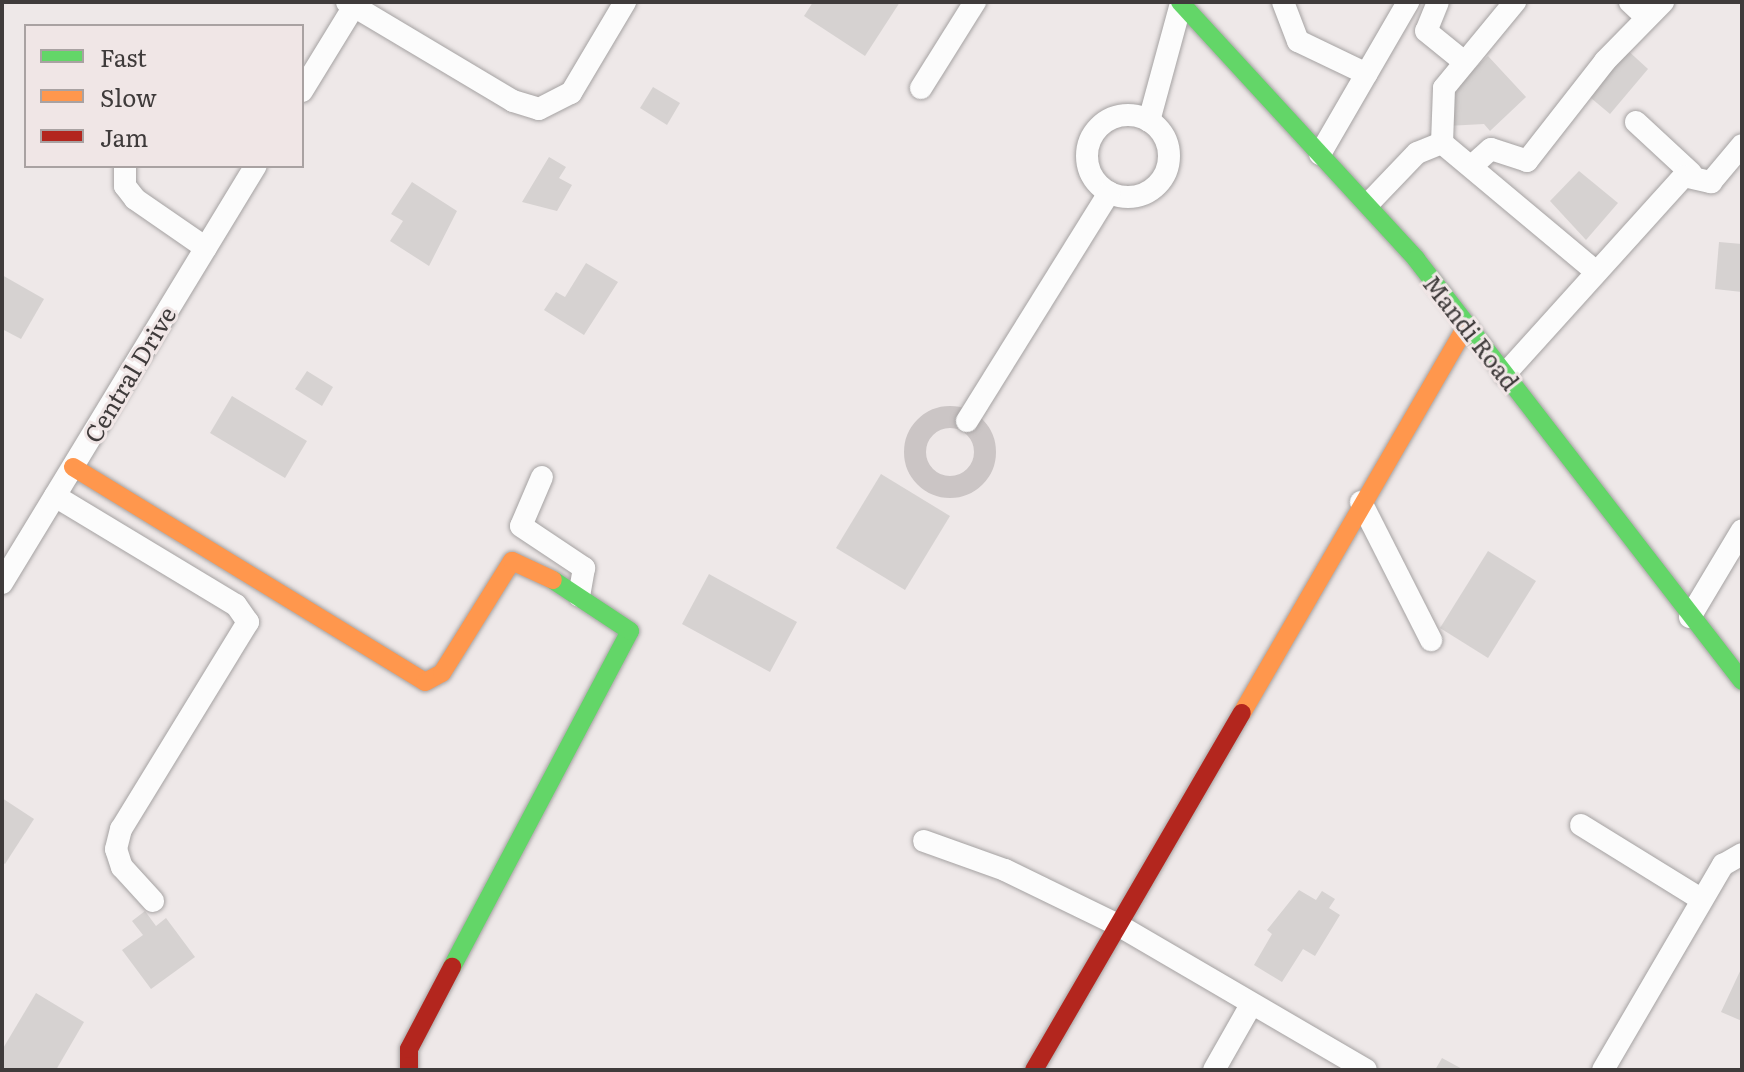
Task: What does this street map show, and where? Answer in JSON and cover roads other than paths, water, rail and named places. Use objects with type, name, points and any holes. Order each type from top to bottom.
[{"type":"street","points":[[304,87],[350,4],[513,101],[549,107],[571,93],[625,2]]},
{"type":"street","points":[[921,88],[975,2]]},
{"type":"street","points":[[1283,2],[1298,41],[1367,74]]},
{"type":"street","points":[[1320,154],[1408,2]]},
{"type":"street","points":[[1438,2],[1426,31],[1463,61]]},
{"type":"street","points":[[1442,143],[1441,96],[1463,61],[1515,2]]},
{"type":"street","points":[[1473,165],[1491,149],[1527,161],[1655,10],[1630,2]]},
{"type":"street","points":[[1149,121],[1181,3]]},
{"type":"street","name":"Mandi Road","points":[[1181,3],[1369,203],[1742,681]]},
{"type":"street","points":[[1124,115],[1149,121],[1169,152],[1164,177],[1133,198],[1109,193],[1086,162],[1091,136],[1124,115]]},
{"type":"street","points":[[1636,122],[1691,173],[1711,182],[1742,145]]},
{"type":"street","points":[[1442,143],[1473,165],[1595,271]]},
{"type":"street","points":[[1369,203],[1417,153],[1442,143]]},
{"type":"street","points":[[125,168],[125,186],[135,199],[206,248]]},
{"type":"street","name":"Central Drive","points":[[2,583],[255,168]]},
{"type":"street","points":[[1505,374],[1595,271],[1691,173]]},
{"type":"street","points":[[967,421],[1109,193]]},
{"type":"street","points":[[1034,1070],[1361,502],[1465,328]]},
{"type":"street","points":[[73,467],[425,682],[442,673],[512,561],[527,563],[579,596],[630,635],[409,1049],[409,1070]]},
{"type":"street","points":[[542,477],[521,526],[584,568],[579,596]]},
{"type":"street","points":[[55,496],[236,605],[248,622],[121,829],[116,849],[122,867],[153,901]]},
{"type":"street","points":[[1361,502],[1431,640]]},
{"type":"street","points":[[1690,617],[1742,530]]},
{"type":"street","points":[[1581,825],[1701,899]]},
{"type":"street","points":[[924,841],[1005,870],[1118,925],[1366,1070]]},
{"type":"street","points":[[1603,1070],[1701,899],[1723,865],[1742,854]]},
{"type":"street","points":[[1214,1070],[1251,1005]]},
{"type":"tunnel","points":[[950,417],[969,423],[979,433],[985,452],[979,471],[969,481],[950,487],[931,481],[921,471],[915,452],[921,433],[931,423],[950,417]]}]
